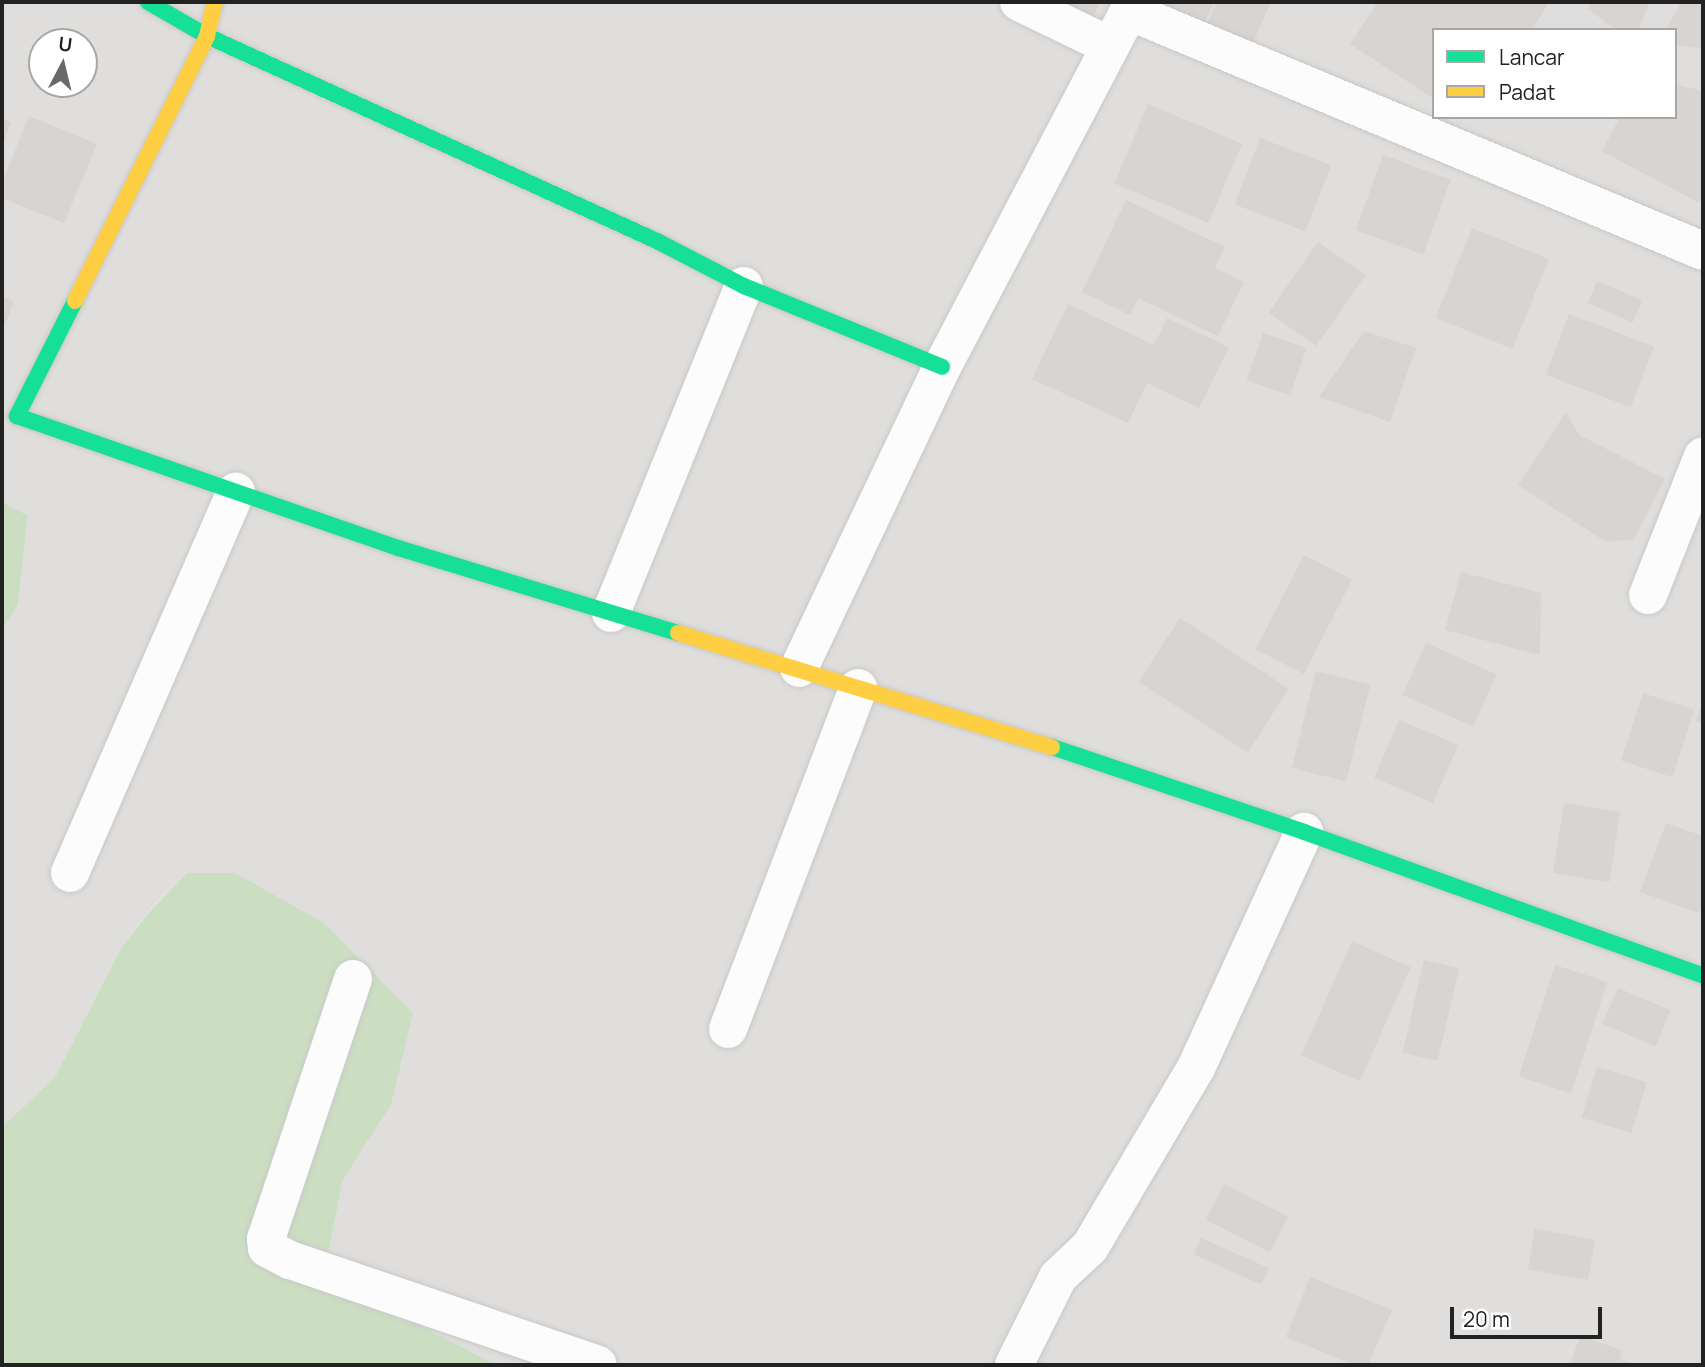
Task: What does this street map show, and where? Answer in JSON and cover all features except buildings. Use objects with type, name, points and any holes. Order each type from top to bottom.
[{"type":"street","points":[[148,2],[207,36],[659,242],[744,286],[942,367]]},
{"type":"street","points":[[215,2],[207,36],[9,414],[398,548],[1024,738],[1304,832],[1703,976]]},
{"type":"street","points":[[1019,2],[1110,46]]},
{"type":"street","points":[[799,668],[942,367],[1132,7],[1703,251]]},
{"type":"street","points":[[611,614],[744,286]]},
{"type":"street","points":[[1648,595],[1703,456]]},
{"type":"street","points":[[70,873],[236,492]]},
{"type":"street","points":[[728,1029],[858,688]]},
{"type":"street","points":[[1014,1365],[1058,1277],[1090,1247],[1196,1068],[1304,832]]},
{"type":"street","points":[[353,979],[266,1239],[267,1248],[290,1260],[598,1365]]},
{"type":"shaded area","points":[[2,2],[1703,2],[1703,1365],[496,1365],[324,1275],[343,1180],[391,1105],[187,873],[150,910],[121,948],[55,1077],[2,1127],[2,630],[18,605],[28,517],[2,502]]},
{"type":"green space","points":[[2,502],[28,516],[18,605],[2,630]]},
{"type":"green space","points":[[187,873],[235,873],[324,923],[413,1013],[391,1105],[343,1180],[324,1275],[496,1365],[2,1365],[2,1127],[55,1077],[121,948],[150,911]]},
{"type":"traffic: fast","points":[[148,2],[207,36],[659,242],[744,286],[942,367]]},
{"type":"traffic: fast","points":[[75,301],[17,416],[398,548],[678,633]]},
{"type":"traffic: fast","points":[[1052,747],[1304,832],[1703,976]]},
{"type":"traffic: slow","points":[[75,301],[207,36],[215,2]]},
{"type":"traffic: slow","points":[[678,633],[1052,747]]}]
